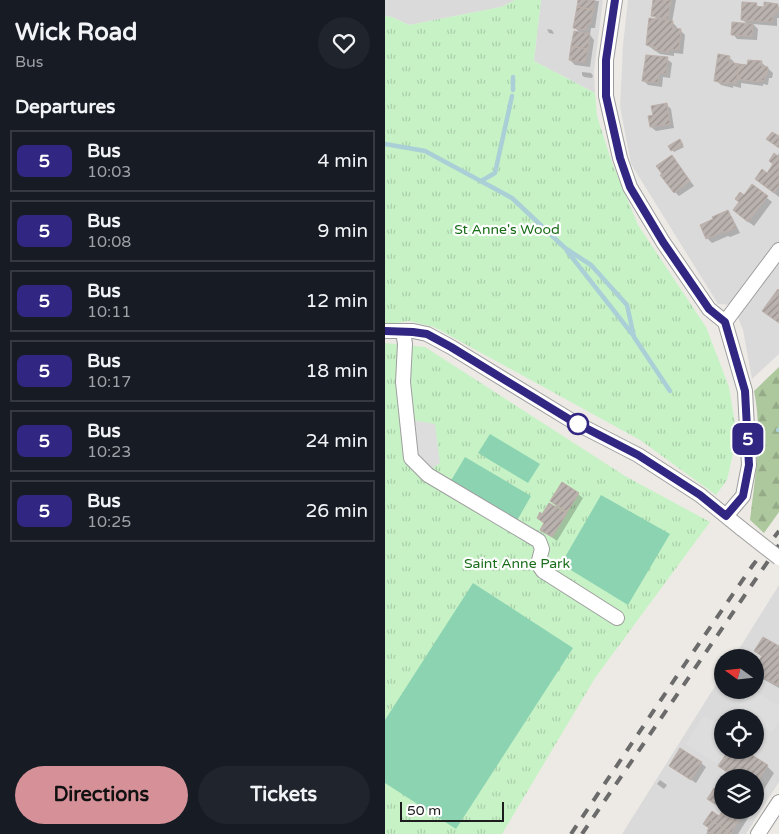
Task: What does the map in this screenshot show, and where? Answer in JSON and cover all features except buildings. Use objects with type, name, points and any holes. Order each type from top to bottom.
[{"type":"street","points":[[615,0],[606,60],[606,96],[620,158],[630,187],[663,242],[709,309],[725,322],[745,391],[749,465],[743,496],[726,516]]},
{"type":"street","points":[[725,322],[779,250]]},
{"type":"street","points":[[385,331],[427,334],[451,347],[572,421],[638,455],[700,495],[779,558]]},
{"type":"street","points":[[403,331],[405,344],[403,382],[411,458],[428,475],[539,541],[542,549],[538,564],[543,572],[617,618]]},
{"type":"street","points":[[758,834],[779,802]]},
{"type":"shaded area","points":[[385,0],[515,0],[501,7],[409,25],[392,17],[385,16]]},
{"type":"shaded area","points":[[541,0],[603,0],[594,71],[595,93],[534,61]]},
{"type":"shaded area","points":[[628,0],[779,0],[779,354],[752,379],[743,330],[733,305],[718,304],[631,164],[620,106],[623,45]]},
{"type":"shaded area","points":[[413,420],[435,424],[440,463],[428,471],[416,457]]},
{"type":"shaded area","points":[[779,585],[779,782],[764,806],[764,769],[714,769],[714,819],[756,819],[746,834],[622,834],[714,688],[714,699],[764,699],[764,649],[739,649]]},
{"type":"shaded area","points":[[764,697],[779,706],[779,720],[772,732],[764,727],[764,709],[737,709],[743,699],[764,699]]},
{"type":"shaded area","points":[[704,715],[714,722],[714,759],[718,759],[716,763],[686,744]]},
{"type":"green space","name":"St Anne's Wood","points":[[515,0],[541,0],[534,61],[595,93],[597,116],[611,160],[638,225],[706,327],[729,387],[737,436],[727,480],[716,495],[640,440],[434,327],[409,321],[385,325],[385,16],[392,17],[409,25],[501,7]]},
{"type":"green space","name":"Saint Anne Park","points":[[385,343],[425,347],[625,476],[710,522],[595,678],[502,834],[385,834]]},
{"type":"green space","points":[[779,367],[779,512],[764,533],[750,520],[758,439],[757,407],[754,391]]},
{"type":"green space","points":[[490,434],[540,464],[528,483],[478,453]]},
{"type":"green space","points":[[465,457],[531,496],[515,524],[449,484]]},
{"type":"green space","points":[[601,495],[670,534],[628,605],[561,564]]},
{"type":"green space","points":[[473,583],[573,648],[456,829],[385,783],[385,720]]},
{"type":"waterway","points":[[513,77],[513,90]]},
{"type":"waterway","points":[[481,181],[495,173],[512,96]]},
{"type":"waterway","points":[[385,144],[425,151],[512,198],[565,248],[591,265],[627,305],[634,337],[670,391]]},
{"type":"waterway","points":[[567,251],[633,335]]},
{"type":"railway","points":[[571,834],[685,664],[753,565],[779,531]]},
{"type":"railway","points":[[582,834],[779,545]]},
{"type":"bus line","name":"5","points":[[385,331],[427,334],[451,347],[572,421],[638,455],[700,495],[726,516],[743,496],[749,465],[745,391],[725,322],[709,309],[663,242],[630,187],[620,158],[606,96],[606,60],[615,0]]}]
